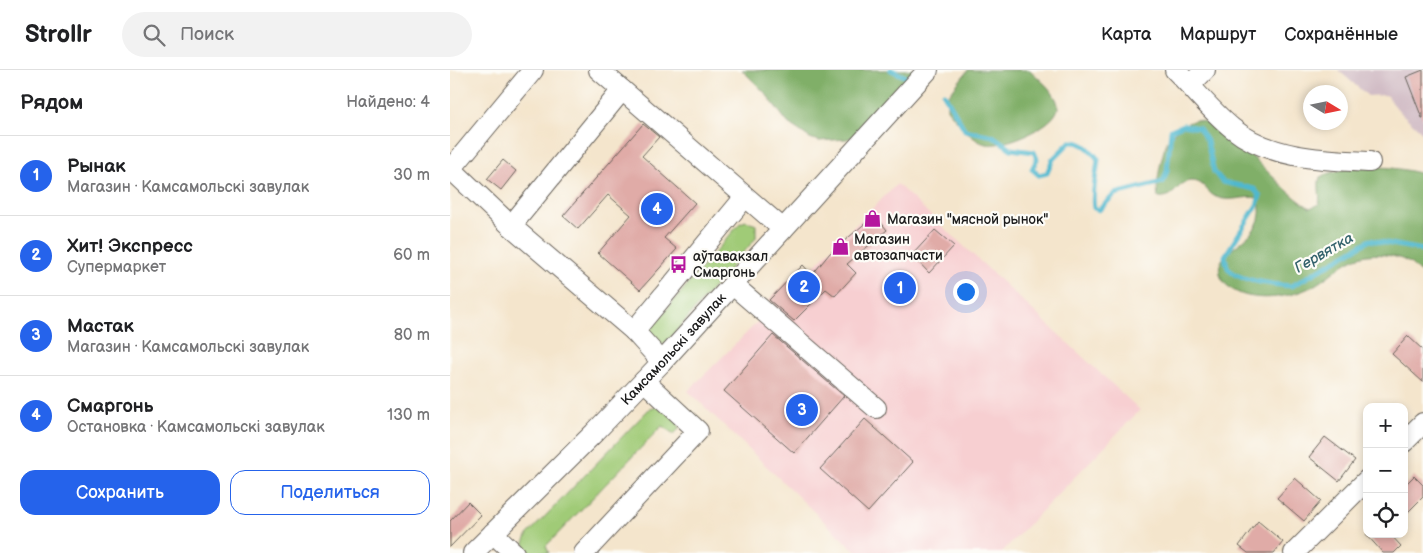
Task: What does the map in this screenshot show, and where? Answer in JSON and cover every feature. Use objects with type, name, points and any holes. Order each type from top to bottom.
[{"type":"street","points":[[532,70],[451,169],[511,226],[634,331],[662,362]]},
{"type":"street","points":[[599,70],[783,229]]},
{"type":"street","name":"Камсамольскі завулак","points":[[473,553],[662,362],[928,70]]},
{"type":"street","points":[[1175,70],[1232,128],[1252,141],[1274,149],[1318,160],[1370,162]]},
{"type":"street","points":[[1190,85],[1205,70]]},
{"type":"street","points":[[511,226],[622,90]]},
{"type":"street","points":[[634,331],[745,197]]},
{"type":"street","points":[[733,285],[876,408]]},
{"type":"street","points":[[584,553],[698,431],[644,381]]},
{"type":"street","points":[[1408,438],[1423,423]]},
{"type":"street","points":[[1294,553],[1363,484]]},
{"type":"street","points":[[493,533],[514,553]]},
{"type":"shaded area","points":[[1338,70],[1423,70],[1423,133],[1400,112],[1386,95],[1368,96]]},
{"type":"shaded area","points":[[897,184],[1140,410],[1001,553],[857,553],[688,391]]},
{"type":"green space","points":[[742,70],[917,70],[864,133],[847,139],[819,141],[810,138],[788,123],[766,94]]},
{"type":"green space","points":[[968,70],[1030,70],[1054,95],[1058,105],[1056,113],[1041,127],[1017,139],[994,144],[980,142],[947,109],[947,97]]},
{"type":"green space","points":[[1196,120],[1210,124],[1224,133],[1310,208],[1319,204],[1320,177],[1332,172],[1345,169],[1384,167],[1423,174],[1423,273],[1401,259],[1372,254],[1354,259],[1342,265],[1313,286],[1286,296],[1266,298],[1236,292],[1223,281],[1219,267],[1223,258],[1249,235],[1257,225],[1260,213],[1258,198],[1222,199],[1213,195],[1195,181],[1186,182],[1173,193],[1164,197],[1158,197],[1157,185],[1163,152],[1168,140],[1180,127]]},
{"type":"green space","points":[[746,221],[756,225],[756,238],[666,343],[657,343],[649,337],[649,330],[740,223]]},
{"type":"green space","points":[[657,407],[678,420],[679,429],[674,434],[662,426],[546,546],[549,553],[526,553],[524,543],[528,534],[649,409]]},
{"type":"building","points":[[1423,70],[1423,118],[1422,118],[1406,77]]},
{"type":"building","points":[[643,124],[659,137],[642,156],[695,203],[664,238],[677,249],[640,290],[598,253],[631,215],[608,195],[578,229],[563,216]]},
{"type":"building","points":[[503,160],[516,171],[501,190],[487,179]]},
{"type":"building","points":[[875,215],[887,230],[847,264],[856,273],[835,296],[826,289],[794,321],[769,300],[803,265],[812,275],[830,253]]},
{"type":"building","points":[[935,230],[954,246],[929,273],[912,255]]},
{"type":"building","points":[[773,335],[844,396],[794,453],[724,391]]},
{"type":"building","points":[[1408,336],[1423,350],[1423,382],[1392,354]]},
{"type":"building","points":[[865,419],[913,462],[868,512],[820,469]]},
{"type":"building","points":[[1325,437],[1355,460],[1339,481],[1309,457]]},
{"type":"building","points":[[1414,476],[1423,485],[1423,497],[1408,512],[1408,493],[1408,482]]},
{"type":"building","points":[[1295,478],[1321,501],[1304,521],[1277,498]]},
{"type":"building","points":[[468,502],[481,515],[450,547],[450,521]]},
{"type":"building","points":[[1258,521],[1283,542],[1274,553],[1248,553],[1239,546]]},
{"type":"building","points":[[1370,538],[1394,538],[1401,546],[1394,553],[1383,553]]},
{"type":"waterway","name":"Гервятка","points":[[891,70],[906,77]]},
{"type":"waterway","name":"Гервятка","points":[[944,94],[965,130],[993,136],[1011,149],[1034,152],[1037,159],[1032,169],[1039,175],[1047,173],[1053,159],[1070,142],[1079,143],[1086,147],[1098,159],[1093,203],[1094,208],[1099,210],[1115,194],[1163,182],[1167,171],[1171,130],[1183,125],[1199,128],[1207,141],[1214,172],[1223,182],[1254,189],[1260,196],[1257,205],[1225,256],[1227,267],[1232,272],[1248,279],[1292,286],[1370,240],[1423,250]]},
{"type":"place","name":"Смаргонь","points":[[657,209]]},
{"type":"place","name":"Магазин \"мясной рынок\"","points":[[873,219]]},
{"type":"place","name":"Магазин автозапчасти","points":[[840,247]]},
{"type":"place","name":"аўтавакзал Смаргонь","points":[[679,264]]},
{"type":"place","name":"Хит! Экспресс","points":[[804,287]]},
{"type":"place","name":"Рынак","points":[[900,288]]},
{"type":"place","name":"Мастак","points":[[802,410]]}]
